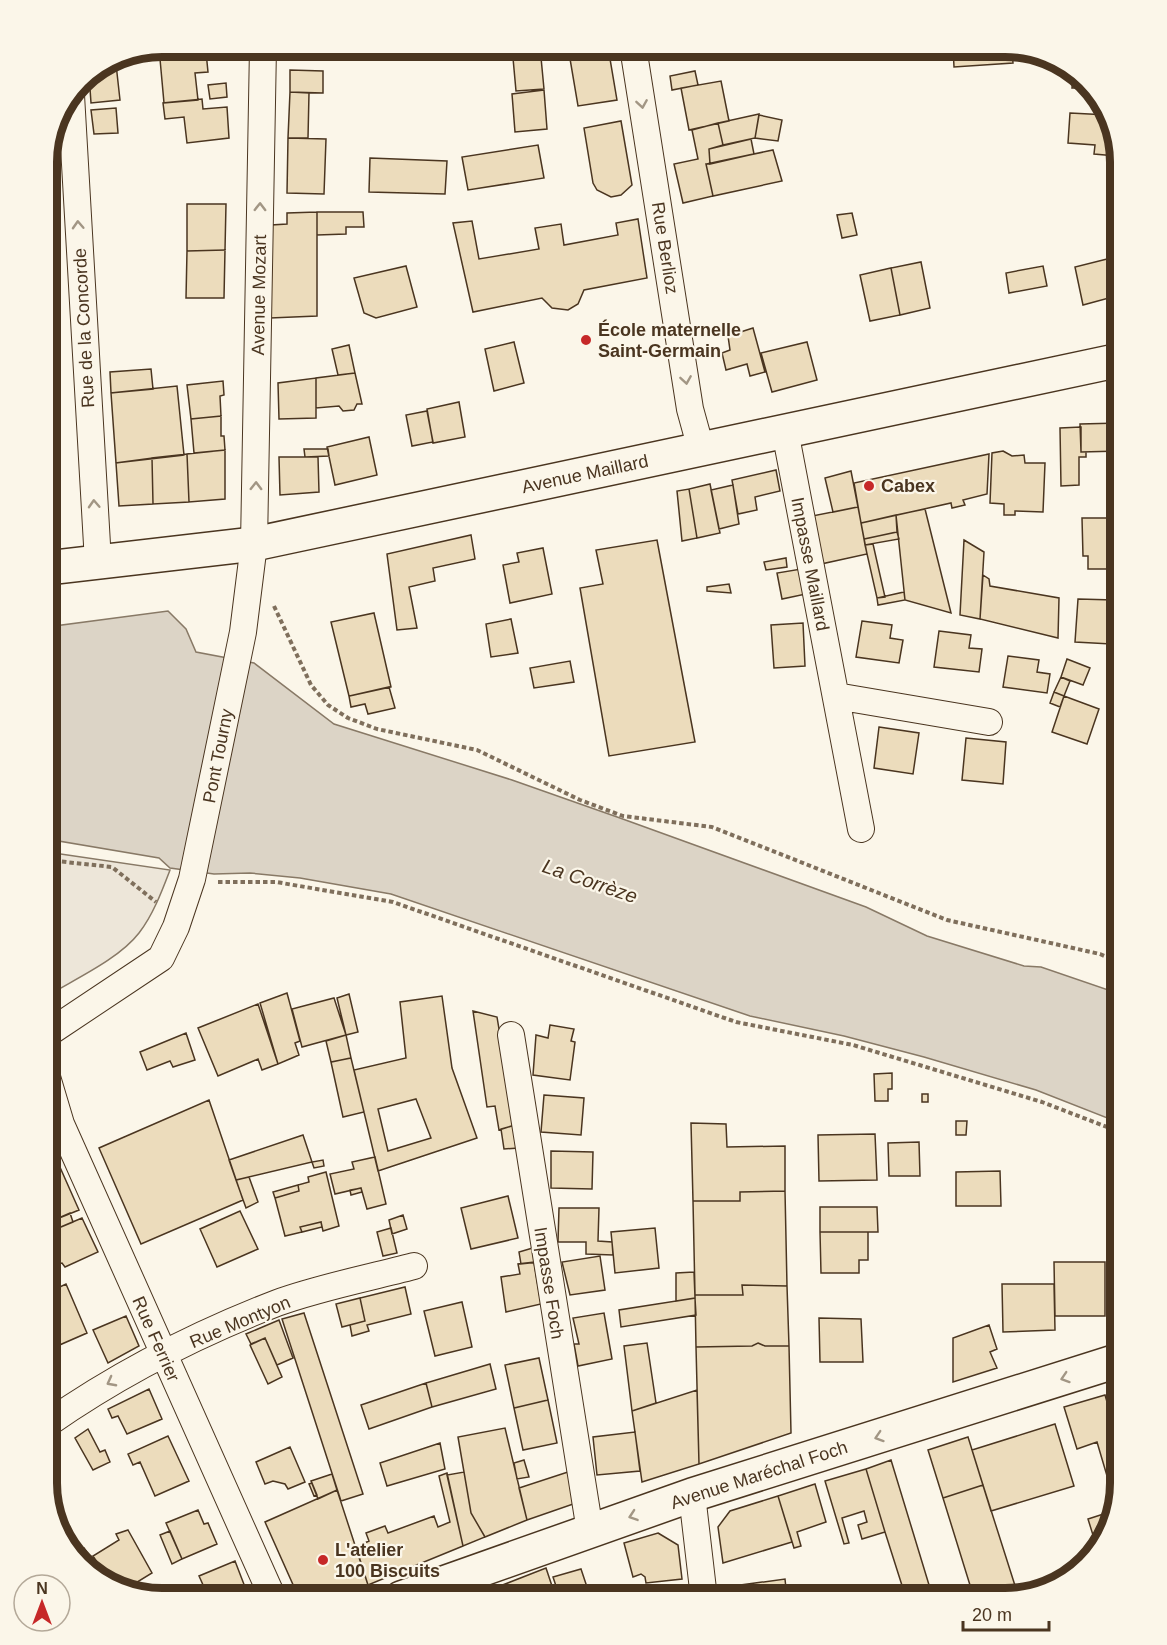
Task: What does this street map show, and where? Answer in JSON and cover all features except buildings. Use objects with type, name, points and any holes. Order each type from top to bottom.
[{"type":"main road","name":"Avenue Maillard","points":[[57,567],[254,544],[1110,362]]},
{"type":"main road","name":"Avenue Maréchal Foch","points":[[429,1588],[692,1495],[1110,1363]]},
{"type":"street","name":"Avenue Mozart","points":[[243,632],[254,544],[264,57]]},
{"type":"street","name":"Rue Berlioz","points":[[635,57],[690,409],[701,449]]},
{"type":"street","name":"Rue de la Concorde","points":[[72,109],[98,562]]},
{"type":"street","name":"Impasse Maillard","points":[[785,431],[861,829]]},
{"type":"street","name":"Pont Tourny","points":[[57,1027],[161,958],[176,927],[192,879],[243,632]]},
{"type":"street","points":[[836,696],[990,722]]},
{"type":"street","name":"Impasse Foch","points":[[511,1035],[590,1531]]},
{"type":"street","name":"Rue Ferrier","points":[[57,1108],[162,1355],[268,1588]]},
{"type":"street","name":"Rue Montyon","points":[[57,1416],[92,1392],[162,1355],[278,1303],[414,1266]]},
{"type":"street","points":[[692,1495],[703,1588]]},
{"type":"path","points":[[273,603],[310,685],[328,705],[348,718],[377,729],[428,737],[477,750],[580,800],[623,816],[712,827],[947,921],[1100,954],[1110,958]]},
{"type":"path","points":[[57,861],[112,867],[164,908]]},
{"type":"path","points":[[224,883],[276,882],[393,902],[736,1022],[854,1046],[1042,1102],[1110,1128]]},
{"type":"shaded area","points":[[57,853],[170,870],[149,919],[139,933],[108,960],[57,990]]},
{"type":"water","name":"La Corrèze","points":[[168,611],[186,629],[196,652],[254,663],[334,724],[512,780],[620,818],[866,907],[927,936],[1024,966],[1041,967],[1110,991],[1110,1119],[1036,1090],[924,1057],[844,1036],[750,1016],[391,894],[300,878],[250,873],[214,874],[170,868],[159,858],[57,841],[57,626]]},
{"type":"place","name":"École maternelle Saint-Germain","points":[[586,340]]},
{"type":"place","name":"Cabex","points":[[869,486]]},
{"type":"place","name":"L'atelier 100 Biscuits","points":[[323,1560]]}]
